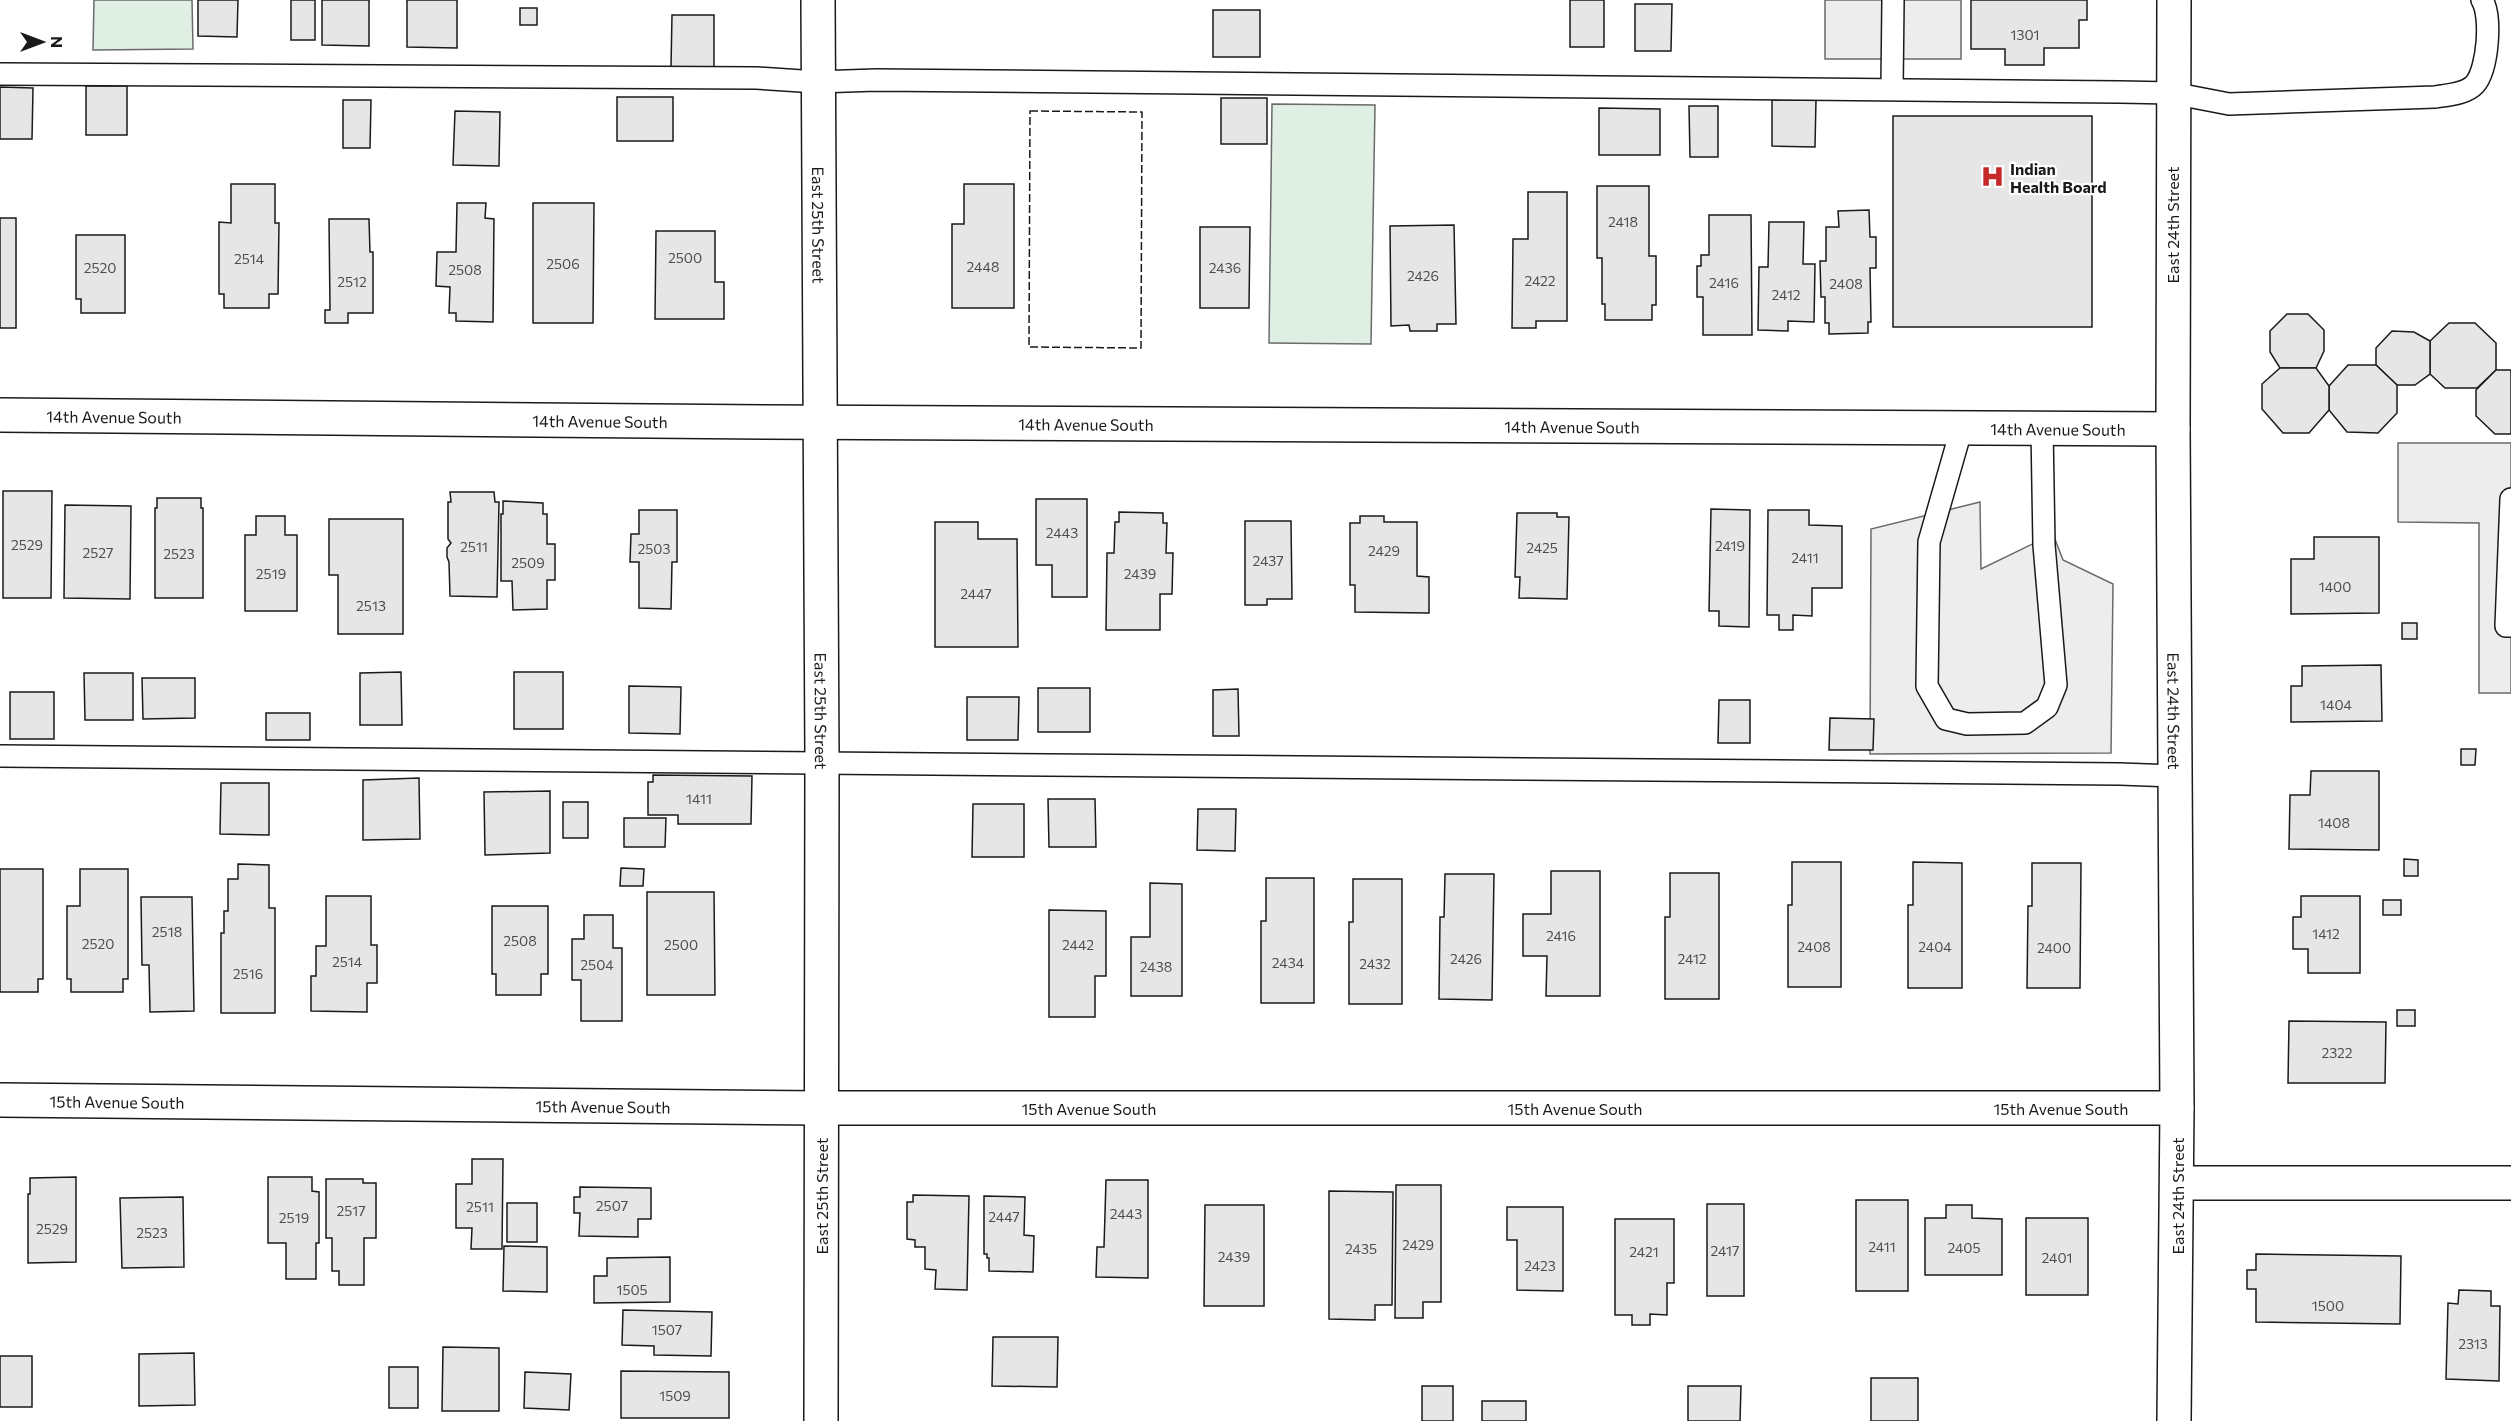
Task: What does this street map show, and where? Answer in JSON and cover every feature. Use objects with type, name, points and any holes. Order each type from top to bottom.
[{"type":"street","name":"East 25th Street","points":[[818,0],[822,761],[821,1421]]},
{"type":"street","name":"East 24th Street","points":[[2174,0],[2172,93],[2177,1108],[2174,1421]]},
{"type":"street","name":"14th Avenue South","points":[[0,415],[2173,429]]},
{"type":"street","name":"15th Avenue South","points":[[0,1100],[821,1108],[2177,1108]]},
{"type":"street","points":[[2177,1183],[2511,1184]]},
{"type":"lane","points":[[1892,88],[1893,0]]},
{"type":"lane","points":[[0,74],[756,78],[817,82],[876,80],[1892,88],[2172,93],[2229,104],[2435,97],[2460,93],[2476,83],[2483,62],[2489,26],[2482,0]]},
{"type":"lane","points":[[1962,427],[1929,542],[1927,686],[1946,719],[1967,724],[2025,723],[2047,707],[2056,685],[2044,545],[2042,429]]},
{"type":"lane","points":[[2511,499],[2506,626],[2511,626]]},
{"type":"lane","points":[[0,756],[822,761],[2084,773],[2174,776]]},
{"type":"green space","points":[[94,0],[192,0],[193,49],[93,50]]},
{"type":"green space","points":[[1272,104],[1375,105],[1371,344],[1269,343]]},
{"type":"shaded area","points":[[1825,0],[1961,0],[1961,59],[1825,59]]},
{"type":"shaded area","points":[[2398,443],[2511,443],[2511,693],[2479,693],[2479,523],[2398,522]]},
{"type":"shaded area","points":[[1980,502],[1981,569],[2053,534],[2063,560],[2113,584],[2111,753],[1870,754],[1871,529]]},
{"type":"building","points":[[198,0],[238,0],[237,37],[198,36]]},
{"type":"building","points":[[291,0],[315,0],[315,40],[291,40]]},
{"type":"building","points":[[322,0],[369,0],[369,46],[322,45]]},
{"type":"building","points":[[407,0],[457,0],[457,48],[407,47]]},
{"type":"building","points":[[1570,0],[1604,0],[1604,47],[1570,47]]},
{"type":"building","points":[[1971,0],[2087,0],[2087,20],[2079,20],[2079,48],[2044,48],[2044,65],[2005,65],[2005,49],[1971,49]]},
{"type":"building","points":[[1635,4],[1672,4],[1671,51],[1635,51]]},
{"type":"building","points":[[520,8],[537,8],[537,25],[520,25]]},
{"type":"building","points":[[1213,10],[1260,10],[1260,57],[1213,57]]},
{"type":"building","points":[[672,15],[714,15],[714,67],[671,67]]},
{"type":"building","points":[[86,86],[127,86],[127,135],[86,135]]},
{"type":"building","points":[[0,87],[33,88],[32,139],[0,139]]},
{"type":"building","points":[[617,97],[673,97],[673,141],[617,141]]},
{"type":"building","points":[[1221,98],[1267,98],[1267,144],[1221,144]]},
{"type":"building","points":[[343,100],[371,100],[370,148],[343,148]]},
{"type":"building","points":[[1772,100],[1816,100],[1815,147],[1772,146]]},
{"type":"building","points":[[1689,106],[1718,106],[1718,157],[1690,157]]},
{"type":"building","points":[[1599,108],[1660,109],[1660,155],[1599,155]]},
{"type":"building","points":[[455,111],[500,112],[499,166],[453,165]]},
{"type":"building","name":"Indian Health Board","points":[[1893,116],[2092,116],[2092,327],[1893,327]]},
{"type":"building","points":[[231,184],[275,184],[275,223],[279,223],[278,294],[269,294],[269,308],[224,308],[224,294],[219,294],[219,222],[231,223]]},
{"type":"building","points":[[964,184],[1014,184],[1014,308],[952,308],[952,224],[964,224]]},
{"type":"building","points":[[1597,186],[1649,186],[1649,256],[1656,256],[1656,305],[1652,305],[1652,320],[1605,320],[1605,304],[1602,304],[1602,258],[1597,258]]},
{"type":"building","points":[[1528,192],[1567,192],[1567,321],[1536,321],[1536,328],[1512,328],[1513,239],[1528,239]]},
{"type":"building","points":[[457,203],[486,203],[485,218],[494,219],[493,322],[456,321],[456,313],[449,313],[450,287],[436,286],[437,252],[456,252]]},
{"type":"building","points":[[533,203],[594,203],[593,323],[533,323]]},
{"type":"building","points":[[1869,210],[1870,237],[1876,237],[1876,268],[1870,268],[1871,322],[1868,322],[1868,333],[1829,334],[1829,323],[1825,323],[1825,297],[1821,297],[1820,261],[1826,261],[1826,227],[1839,227],[1838,211]]},
{"type":"building","points":[[1709,215],[1751,215],[1752,335],[1703,335],[1703,297],[1697,297],[1697,266],[1701,266],[1701,255],[1709,255]]},
{"type":"building","points":[[0,218],[16,218],[16,328],[0,328]]},
{"type":"building","points":[[329,219],[369,219],[370,252],[373,252],[373,313],[348,313],[348,323],[325,323],[325,310],[330,310]]},
{"type":"building","points":[[1769,222],[1804,222],[1803,264],[1815,264],[1814,322],[1788,321],[1788,331],[1758,330],[1759,267],[1768,267]]},
{"type":"building","points":[[1454,225],[1456,324],[1437,324],[1437,331],[1410,331],[1409,325],[1391,326],[1390,226]]},
{"type":"building","points":[[1200,227],[1250,227],[1249,308],[1200,308]]},
{"type":"building","points":[[656,231],[715,231],[715,282],[724,282],[724,319],[655,319]]},
{"type":"building","points":[[76,235],[125,235],[125,313],[81,313],[81,299],[76,299]]},
{"type":"building","points":[[2287,314],[2308,314],[2324,330],[2324,351],[2316,368],[2280,368],[2270,352],[2270,331]]},
{"type":"building","points":[[2449,323],[2475,323],[2496,343],[2496,370],[2477,388],[2445,388],[2430,374],[2430,341]]},
{"type":"building","points":[[2392,331],[2414,332],[2430,341],[2430,374],[2415,385],[2397,385],[2376,365],[2376,348]]},
{"type":"building","points":[[2348,365],[2376,365],[2397,385],[2397,413],[2378,433],[2347,432],[2329,410],[2329,386]]},
{"type":"building","points":[[2280,368],[2316,368],[2329,386],[2329,410],[2309,433],[2283,433],[2262,409],[2262,384]]},
{"type":"building","points":[[2496,370],[2511,370],[2511,434],[2495,434],[2476,416],[2476,390]]},
{"type":"building","points":[[3,491],[52,491],[51,598],[3,598]]},
{"type":"building","points":[[450,492],[494,492],[495,502],[499,502],[497,597],[450,596],[447,548],[451,543],[448,539]]},
{"type":"building","points":[[157,498],[201,498],[203,598],[155,598]]},
{"type":"building","points":[[1036,499],[1087,499],[1087,597],[1052,597],[1052,565],[1036,565]]},
{"type":"building","points":[[503,501],[543,503],[543,514],[547,514],[547,544],[555,544],[555,580],[547,580],[547,609],[513,610],[512,581],[501,581]]},
{"type":"building","points":[[65,505],[131,506],[130,599],[64,598]]},
{"type":"building","points":[[1711,509],[1750,510],[1749,627],[1719,626],[1719,611],[1709,611]]},
{"type":"building","points":[[639,510],[677,510],[677,562],[672,562],[671,609],[639,608],[639,562],[630,562],[631,534],[639,534]]},
{"type":"building","points":[[1768,510],[1809,510],[1809,525],[1842,526],[1842,588],[1812,588],[1812,616],[1793,615],[1793,630],[1779,630],[1779,615],[1767,615]]},
{"type":"building","points":[[1119,512],[1163,513],[1163,523],[1167,523],[1166,553],[1173,553],[1172,594],[1160,594],[1160,630],[1106,630],[1107,553],[1114,553],[1115,522],[1119,522]]},
{"type":"building","points":[[1517,513],[1557,513],[1557,517],[1569,517],[1567,599],[1519,598],[1520,577],[1515,577]]},
{"type":"building","points":[[256,516],[285,516],[285,535],[297,535],[297,611],[245,611],[245,535],[256,535]]},
{"type":"building","points":[[1360,516],[1384,516],[1384,522],[1417,522],[1417,576],[1429,577],[1429,613],[1355,612],[1355,585],[1350,585],[1350,523],[1360,523]]},
{"type":"building","points":[[329,519],[403,519],[403,634],[338,634],[338,575],[329,575]]},
{"type":"building","points":[[1245,521],[1291,521],[1292,599],[1267,599],[1267,605],[1245,605]]},
{"type":"building","points":[[935,522],[978,522],[978,539],[1017,539],[1018,647],[935,647]]},
{"type":"building","points":[[2314,537],[2379,537],[2379,613],[2291,614],[2291,559],[2314,559]]},
{"type":"building","points":[[2402,623],[2417,623],[2417,639],[2402,639]]},
{"type":"building","points":[[2381,665],[2382,721],[2291,722],[2291,686],[2302,686],[2302,666]]},
{"type":"building","points":[[401,672],[402,725],[360,725],[360,673]]},
{"type":"building","points":[[514,672],[563,672],[563,729],[514,729]]},
{"type":"building","points":[[84,673],[133,673],[133,720],[85,720]]},
{"type":"building","points":[[142,678],[195,678],[195,718],[143,719]]},
{"type":"building","points":[[629,686],[681,687],[680,734],[629,733]]},
{"type":"building","points":[[1038,688],[1090,688],[1090,732],[1038,732]]},
{"type":"building","points":[[1238,689],[1239,736],[1213,736],[1213,690]]},
{"type":"building","points":[[10,692],[54,692],[54,739],[10,739]]},
{"type":"building","points":[[967,697],[1019,697],[1018,740],[967,740]]},
{"type":"building","points":[[1719,700],[1750,700],[1750,743],[1718,743]]},
{"type":"building","points":[[266,713],[310,713],[310,740],[266,740]]},
{"type":"building","points":[[1830,718],[1874,719],[1873,750],[1829,750]]},
{"type":"building","points":[[2461,749],[2476,749],[2475,765],[2461,765]]},
{"type":"building","points":[[2311,771],[2379,771],[2379,850],[2289,849],[2290,795],[2310,795]]},
{"type":"building","points":[[653,775],[752,776],[751,824],[678,824],[678,815],[648,815],[648,782],[653,782]]},
{"type":"building","points":[[419,778],[420,839],[363,840],[363,780]]},
{"type":"building","points":[[221,783],[269,783],[269,835],[220,834]]},
{"type":"building","points":[[550,791],[550,853],[485,855],[484,792]]},
{"type":"building","points":[[1048,799],[1095,799],[1096,847],[1049,847]]},
{"type":"building","points":[[563,802],[588,802],[588,838],[563,838]]},
{"type":"building","points":[[973,804],[1024,804],[1024,857],[972,857]]},
{"type":"building","points":[[1198,809],[1236,809],[1235,851],[1197,850]]},
{"type":"building","points":[[624,818],[666,818],[665,847],[624,847]]},
{"type":"building","points":[[2404,859],[2418,860],[2418,876],[2404,876]]},
{"type":"building","points":[[1792,862],[1841,862],[1841,987],[1788,987],[1788,905],[1792,905]]},
{"type":"building","points":[[1913,862],[1962,863],[1962,988],[1908,988],[1908,905],[1913,905]]},
{"type":"building","points":[[2032,863],[2081,863],[2080,988],[2027,988],[2028,906],[2032,906]]},
{"type":"building","points":[[238,864],[269,865],[269,908],[275,908],[275,1013],[221,1013],[221,933],[224,933],[224,911],[228,911],[228,879],[238,879]]},
{"type":"building","points":[[621,868],[644,869],[643,886],[620,886]]},
{"type":"building","points":[[0,869],[43,869],[43,979],[38,979],[38,992],[0,992]]},
{"type":"building","points":[[80,869],[128,869],[128,979],[123,979],[123,992],[71,992],[71,979],[67,979],[67,906],[80,906]]},
{"type":"building","points":[[1551,871],[1600,871],[1600,996],[1546,996],[1547,956],[1523,956],[1523,914],[1551,914]]},
{"type":"building","points":[[1670,873],[1719,873],[1719,999],[1665,999],[1665,917],[1670,917]]},
{"type":"building","points":[[1445,874],[1494,874],[1492,1000],[1439,999],[1440,917],[1444,917]]},
{"type":"building","points":[[1266,878],[1314,878],[1314,1003],[1261,1003],[1261,921],[1266,921]]},
{"type":"building","points":[[1353,879],[1402,879],[1402,1004],[1349,1004],[1349,922],[1353,922]]},
{"type":"building","points":[[1150,883],[1182,884],[1182,996],[1131,996],[1131,937],[1150,937]]},
{"type":"building","points":[[647,892],[714,892],[715,995],[647,995]]},
{"type":"building","points":[[326,896],[371,896],[371,945],[377,945],[377,983],[367,983],[367,1012],[311,1011],[311,976],[316,976],[316,946],[326,946]]},
{"type":"building","points":[[2301,896],[2360,896],[2360,973],[2308,973],[2308,949],[2293,949],[2293,917],[2301,917]]},
{"type":"building","points":[[141,897],[192,897],[194,1011],[150,1012],[149,965],[142,965]]},
{"type":"building","points":[[2383,900],[2401,900],[2401,915],[2383,915]]},
{"type":"building","points":[[492,906],[548,906],[548,974],[541,974],[541,995],[496,995],[496,974],[492,974]]},
{"type":"building","points":[[1049,910],[1106,911],[1106,976],[1095,976],[1095,1017],[1049,1017]]},
{"type":"building","points":[[584,915],[613,915],[613,948],[622,948],[622,1021],[581,1021],[581,980],[572,980],[572,939],[584,939]]},
{"type":"building","points":[[2397,1010],[2415,1010],[2415,1026],[2397,1026]]},
{"type":"building","points":[[2289,1021],[2386,1022],[2385,1083],[2288,1083]]},
{"type":"building","points":[[472,1159],[503,1159],[502,1249],[471,1249],[472,1228],[456,1228],[456,1184],[472,1184]]},
{"type":"building","points":[[76,1177],[76,1262],[28,1263],[30,1178]]},
{"type":"building","points":[[268,1177],[312,1177],[312,1191],[319,1192],[316,1279],[286,1279],[286,1243],[268,1243]]},
{"type":"building","points":[[326,1179],[363,1179],[363,1183],[376,1183],[376,1238],[364,1238],[364,1285],[339,1285],[339,1271],[332,1271],[332,1238],[326,1238]]},
{"type":"building","points":[[1106,1180],[1148,1180],[1148,1278],[1096,1277],[1097,1247],[1104,1247]]},
{"type":"building","points":[[1396,1185],[1441,1185],[1441,1302],[1423,1302],[1423,1318],[1395,1318]]},
{"type":"building","points":[[580,1187],[651,1188],[651,1219],[638,1219],[638,1237],[579,1236],[580,1213],[574,1213],[574,1197],[580,1197]]},
{"type":"building","points":[[1329,1191],[1393,1192],[1392,1305],[1375,1305],[1375,1320],[1329,1319]]},
{"type":"building","points":[[913,1195],[969,1196],[967,1290],[935,1289],[936,1270],[925,1269],[925,1247],[915,1247],[915,1240],[907,1239],[907,1202],[913,1202]]},
{"type":"building","points":[[984,1196],[1025,1197],[1024,1235],[1034,1236],[1033,1272],[989,1271],[989,1258],[987,1254],[984,1254]]},
{"type":"building","points":[[183,1197],[184,1267],[122,1268],[120,1198]]},
{"type":"building","points":[[1856,1200],[1908,1200],[1908,1291],[1856,1291]]},
{"type":"building","points":[[507,1203],[537,1203],[537,1242],[507,1242]]},
{"type":"building","points":[[1707,1204],[1744,1204],[1744,1296],[1707,1296]]},
{"type":"building","points":[[1205,1205],[1264,1205],[1264,1306],[1204,1306]]},
{"type":"building","points":[[1946,1205],[1972,1205],[1972,1218],[2002,1219],[2002,1275],[1925,1275],[1925,1218],[1946,1218]]},
{"type":"building","points":[[1507,1207],[1563,1207],[1563,1291],[1517,1290],[1517,1240],[1507,1240]]},
{"type":"building","points":[[2026,1218],[2088,1218],[2088,1295],[2026,1295]]},
{"type":"building","points":[[1615,1219],[1674,1219],[1674,1283],[1667,1283],[1667,1315],[1650,1314],[1650,1325],[1632,1325],[1632,1315],[1615,1315]]},
{"type":"building","points":[[504,1246],[547,1247],[547,1292],[503,1291]]},
{"type":"building","points":[[2256,1254],[2401,1256],[2400,1324],[2256,1322],[2256,1289],[2247,1289],[2247,1270],[2256,1270]]},
{"type":"building","points":[[670,1257],[670,1302],[594,1303],[594,1276],[607,1276],[607,1258]]},
{"type":"building","points":[[2459,1290],[2491,1291],[2491,1306],[2500,1306],[2499,1381],[2446,1379],[2448,1303],[2458,1304]]},
{"type":"building","points":[[623,1310],[712,1312],[711,1356],[654,1355],[654,1346],[622,1345]]},
{"type":"building","points":[[993,1337],[1058,1337],[1057,1387],[992,1386]]},
{"type":"building","points":[[443,1347],[499,1348],[499,1411],[442,1411]]},
{"type":"building","points":[[194,1353],[195,1405],[139,1406],[139,1354]]},
{"type":"building","points":[[0,1356],[32,1356],[32,1407],[0,1407]]},
{"type":"building","points":[[389,1367],[418,1367],[418,1408],[389,1408]]},
{"type":"building","points":[[621,1371],[729,1372],[729,1418],[621,1418]]},
{"type":"building","points":[[525,1372],[571,1374],[569,1410],[524,1408]]},
{"type":"building","points":[[1871,1378],[1918,1378],[1918,1421],[1871,1421]]},
{"type":"building","points":[[1422,1386],[1453,1386],[1453,1421],[1422,1421]]},
{"type":"building","points":[[1688,1386],[1741,1386],[1740,1421],[1688,1421]]},
{"type":"building","points":[[1482,1401],[1526,1401],[1526,1421],[1482,1421]]},
{"type":"fence","points":[[1030,111],[1142,112],[1141,348],[1029,347],[1030,111]]},
{"type":"place","name":"Indian Health Board","points":[[1992,177]]}]
